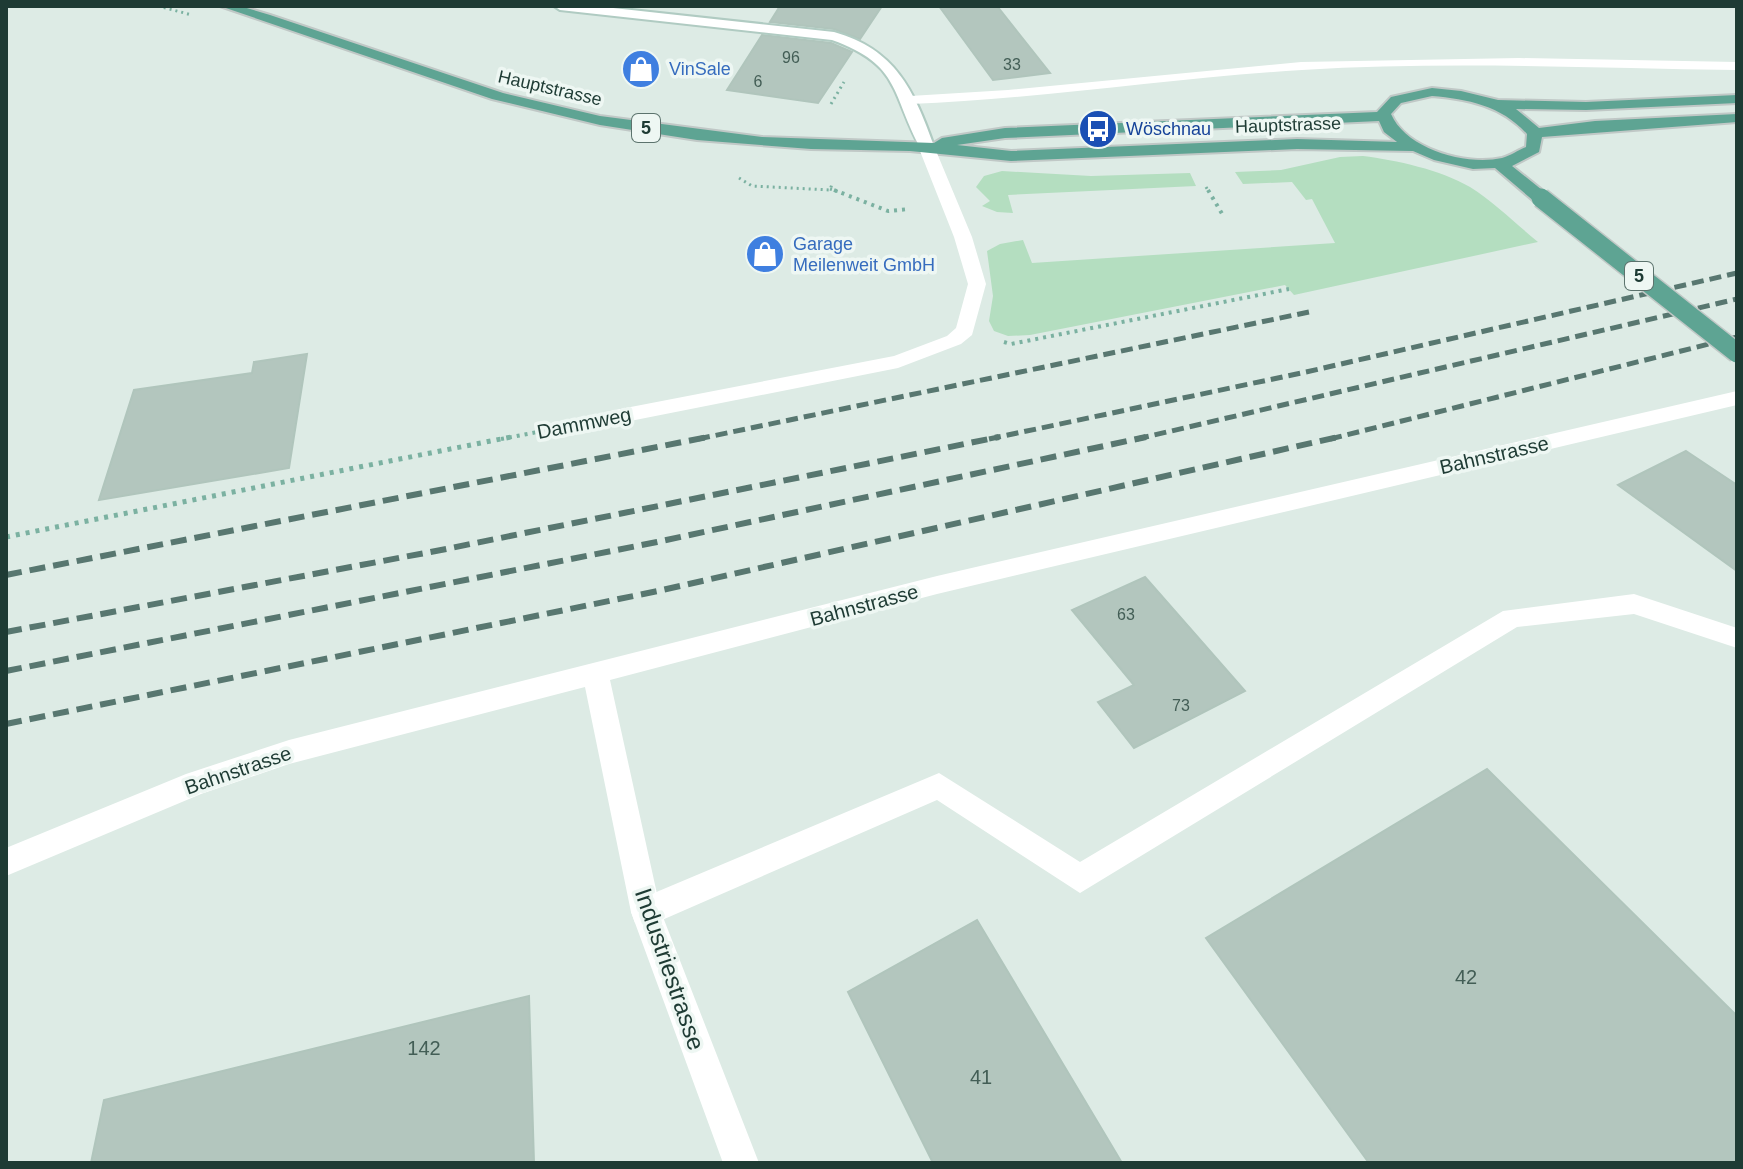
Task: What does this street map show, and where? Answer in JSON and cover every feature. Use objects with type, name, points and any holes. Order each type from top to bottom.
[{"type":"main road","name":"Hauptstrasse","points":[[226,6],[330,38],[475,90],[588,119],[759,142],[926,146],[973,154],[1011,156],[1297,144],[1412,147]]},
{"type":"main road","points":[[1535,133],[1533,149],[1526,156],[1499,163],[1455,161],[1412,147],[1396,137],[1382,116],[1386,106],[1396,99],[1432,92],[1453,93],[1495,104],[1513,113],[1535,133],[1595,126],[1737,118]]},
{"type":"main road","points":[[1495,104],[1586,106],[1737,99]]},
{"type":"main road","name":"Hauptstrasse","points":[[926,146],[1005,133],[1382,116]]},
{"type":"main road","name":"5","points":[[1499,163],[1737,353]]},
{"type":"street","points":[[560,6],[846,39],[876,54],[910,100],[963,237],[977,284],[965,331]]},
{"type":"street","points":[[910,100],[1040,93],[1190,73],[1356,63],[1737,66]]},
{"type":"street","points":[[1412,63],[1432,92]]},
{"type":"street","name":"Dammweg","points":[[610,418],[907,360],[941,348],[965,331]]},
{"type":"street","name":"Bahnstrasse","points":[[6,862],[196,783],[289,752],[596,676],[937,585],[1737,398]]},
{"type":"street","points":[[646,912],[939,786],[1080,879],[1512,618],[1634,604],[1737,638]]},
{"type":"street","name":"Industriestrasse","points":[[596,676],[646,912],[741,1163]]},
{"type":"path","points":[[831,104],[844,82]]},
{"type":"path","points":[[1203,182],[1224,217]]},
{"type":"path","points":[[830,189],[888,211],[913,209],[946,196]]},
{"type":"path","points":[[965,331],[1011,344],[1289,289]]},
{"type":"path","name":"Dammweg","points":[[6,537],[610,418]]},
{"type":"green space","points":[[1363,156],[1418,167],[1458,181],[1488,199],[1538,242],[1294,295],[1285,285],[1030,335],[1008,336],[994,331],[989,321],[993,296],[987,251],[1000,244],[1023,240],[1032,263],[1335,243],[1312,199],[1306,200],[1292,182],[1243,184],[1235,172],[1281,170],[1340,157]]},
{"type":"green space","points":[[1002,171],[1091,176],[1190,173],[1196,186],[1008,195],[1013,213],[997,212],[982,206],[990,201],[976,187],[984,176]]},
{"type":"building","points":[[780,6],[882,6],[860,39],[834,29],[770,22]]},
{"type":"building","points":[[939,6],[997,6],[1050,73],[993,80]]},
{"type":"building","points":[[762,35],[831,43],[852,52],[818,103],[727,90]]},
{"type":"building","points":[[307,354],[289,468],[99,500],[134,390],[252,373],[254,362]]},
{"type":"building","points":[[1686,451],[1737,485],[1737,571],[1618,485]]},
{"type":"building","points":[[1145,577],[1245,691],[1134,748],[1098,702],[1134,685],[1072,610]]},
{"type":"building","points":[[1487,769],[1737,1016],[1737,1163],[1369,1163],[1206,938]]},
{"type":"building","points":[[977,920],[1122,1163],[933,1163],[848,992]]},
{"type":"building","points":[[529,996],[534,1163],[91,1163],[104,1100]]},
{"type":"railway","points":[[989,439],[1306,372],[1737,273]]},
{"type":"railway","points":[[1141,438],[1737,299]]},
{"type":"railway","points":[[701,438],[1309,312]]},
{"type":"railway","points":[[1338,437],[1737,337]]},
{"type":"railway","points":[[701,438],[708,437]]},
{"type":"railway","points":[[6,632],[441,550],[999,437]]},
{"type":"railway","points":[[1141,438],[1146,437]]},
{"type":"railway","points":[[6,724],[658,591],[1338,437]]},
{"type":"railway","points":[[1330,439],[1338,437]]},
{"type":"railway","points":[[6,575],[701,438]]},
{"type":"railway","points":[[6,671],[657,542],[1141,438]]},
{"type":"place","name":"VinSale","points":[[641,69]]},
{"type":"place","name":"Wöschnau","points":[[1098,129]]},
{"type":"place","name":"Garage Meilenweit GmbH","points":[[765,254]]}]
